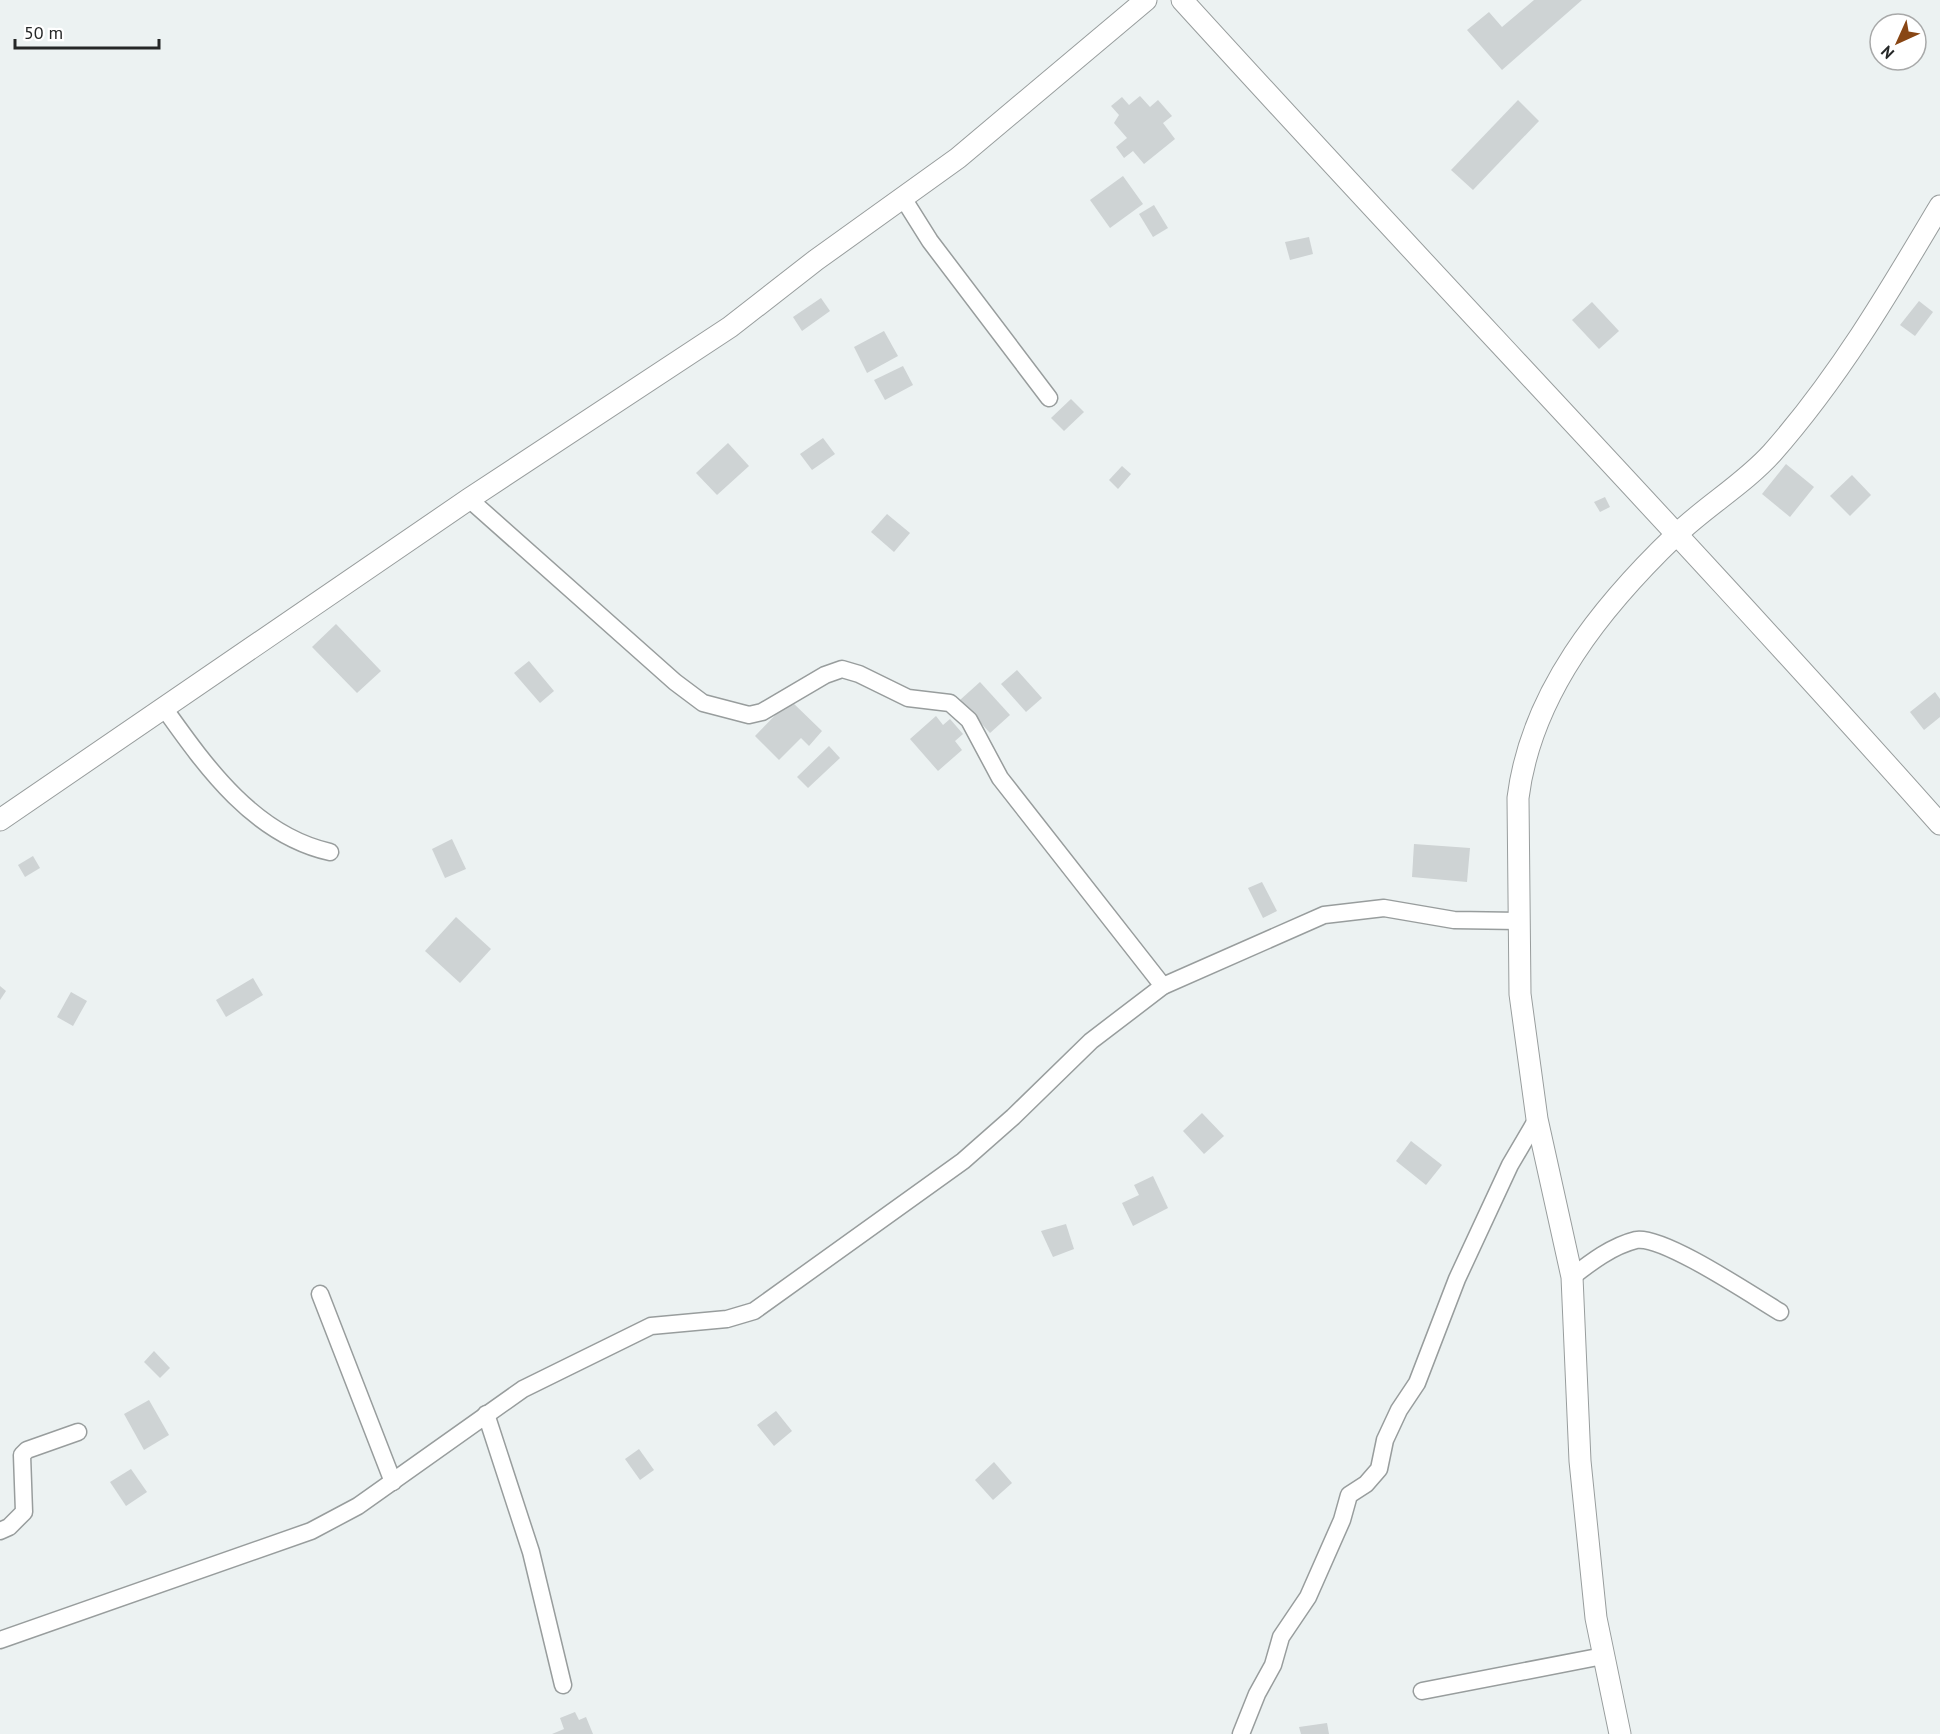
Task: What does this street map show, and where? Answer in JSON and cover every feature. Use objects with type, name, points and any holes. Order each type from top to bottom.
[{"type":"street","points":[[0,820],[469,499],[730,327],[1014,113],[1146,0]]},
{"type":"street","points":[[1182,0],[1396,236],[1769,632],[1940,824]]},
{"type":"street","points":[[903,198],[965,288],[1049,398]]},
{"type":"street","points":[[1620,1734],[1596,1618],[1580,1461],[1572,1277],[1537,1119],[1520,994],[1518,798],[1521,773],[1548,700],[1576,649],[1602,614],[1677,535],[1771,454],[1832,381],[1886,298],[1940,206]]},
{"type":"street","points":[[469,499],[675,682],[704,703],[749,715],[762,712],[825,675],[842,669],[860,674],[908,698],[950,703],[959,709],[969,720],[1000,778],[1162,986]]},
{"type":"street","points":[[164,708],[204,763],[247,809],[281,832],[311,848],[330,852]]},
{"type":"street","points":[[0,1640],[311,1531],[358,1506],[523,1389],[651,1326],[727,1319],[754,1311],[963,1161],[1091,1041],[1162,986],[1324,915],[1384,908],[1454,920],[1520,921]]},
{"type":"street","points":[[1241,1734],[1257,1694],[1273,1665],[1281,1637],[1308,1596],[1342,1520],[1349,1495],[1366,1484],[1380,1469],[1385,1440],[1399,1410],[1417,1383],[1457,1280],[1510,1165],[1537,1119]]},
{"type":"street","points":[[1572,1277],[1614,1248],[1638,1240],[1658,1243],[1678,1252],[1780,1312]]},
{"type":"street","points":[[320,1294],[393,1482]]},
{"type":"street","points":[[486,1414],[531,1552],[562,1685]]},
{"type":"street","points":[[0,1531],[9,1527],[24,1512],[22,1455],[27,1450],[78,1432]]},
{"type":"street","points":[[1422,1691],[1603,1656]]},
{"type":"building","points":[[1534,0],[1582,0],[1502,70],[1467,30],[1489,12],[1502,27]]},
{"type":"building","points":[[1140,96],[1150,107],[1158,100],[1172,116],[1163,123],[1175,139],[1144,164],[1133,151],[1124,158],[1116,147],[1127,138],[1114,123],[1119,115],[1111,106],[1122,97],[1129,105]]},
{"type":"building","points":[[1518,100],[1539,121],[1473,190],[1451,170]]},
{"type":"building","points":[[1123,176],[1143,204],[1110,228],[1090,200]]},
{"type":"building","points":[[1154,205],[1168,228],[1153,237],[1139,214]]},
{"type":"building","points":[[1309,237],[1313,254],[1290,260],[1285,242]]},
{"type":"building","points":[[821,298],[830,311],[802,331],[793,317]]},
{"type":"building","points":[[1919,301],[1933,312],[1915,336],[1900,325]]},
{"type":"building","points":[[1592,302],[1619,331],[1599,349],[1572,320]]},
{"type":"building","points":[[884,331],[898,356],[867,373],[854,347]]},
{"type":"building","points":[[903,366],[913,385],[885,400],[874,380]]},
{"type":"building","points":[[1071,399],[1084,412],[1064,431],[1051,418]]},
{"type":"building","points":[[823,438],[835,454],[812,470],[800,454]]},
{"type":"building","points":[[728,443],[749,466],[717,495],[696,473]]},
{"type":"building","points":[[1786,464],[1814,487],[1790,517],[1762,494]]},
{"type":"building","points":[[1122,466],[1131,474],[1118,489],[1109,480]]},
{"type":"building","points":[[1852,475],[1871,495],[1850,516],[1830,496]]},
{"type":"building","points":[[1605,497],[1610,507],[1600,512],[1594,502]]},
{"type":"building","points":[[887,514],[910,533],[894,552],[871,532]]},
{"type":"building","points":[[336,624],[381,671],[357,693],[312,647]]},
{"type":"building","points":[[529,661],[554,691],[540,703],[514,673]]},
{"type":"building","points":[[1017,670],[1042,698],[1026,712],[1001,684]]},
{"type":"building","points":[[980,682],[1010,715],[990,733],[960,700]]},
{"type":"building","points":[[1935,692],[1940,699],[1940,717],[1924,730],[1910,712]]},
{"type":"building","points":[[790,700],[822,731],[809,746],[801,738],[779,760],[755,736]]},
{"type":"building","points":[[936,716],[943,725],[950,719],[963,734],[955,741],[962,750],[938,771],[910,739]]},
{"type":"building","points":[[829,746],[840,758],[808,788],[797,777]]},
{"type":"building","points":[[452,839],[466,869],[445,878],[432,849]]},
{"type":"building","points":[[1414,844],[1470,848],[1467,882],[1412,877]]},
{"type":"building","points":[[33,856],[40,868],[25,877],[18,865]]},
{"type":"building","points":[[1262,882],[1277,911],[1263,918],[1248,888]]},
{"type":"building","points":[[456,917],[491,949],[460,983],[425,951]]},
{"type":"building","points":[[253,978],[263,995],[226,1017],[216,1000]]},
{"type":"building","points":[[0,986],[6,991],[0,1000]]},
{"type":"building","points":[[71,992],[87,1001],[73,1026],[57,1017]]},
{"type":"building","points":[[1202,1113],[1224,1136],[1204,1154],[1183,1131]]},
{"type":"building","points":[[1411,1141],[1442,1165],[1426,1185],[1396,1161]]},
{"type":"building","points":[[1153,1176],[1168,1208],[1133,1226],[1122,1203],[1139,1195],[1134,1185]]},
{"type":"building","points":[[1066,1224],[1074,1249],[1053,1257],[1041,1231]]},
{"type":"building","points":[[154,1351],[170,1368],[160,1378],[144,1362]]},
{"type":"building","points":[[149,1400],[169,1435],[144,1450],[124,1414]]},
{"type":"building","points":[[776,1411],[792,1431],[774,1446],[757,1425]]},
{"type":"building","points":[[639,1449],[654,1470],[640,1480],[625,1459]]},
{"type":"building","points":[[994,1462],[1012,1483],[993,1500],[975,1480]]},
{"type":"building","points":[[131,1469],[147,1492],[126,1506],[110,1482]]},
{"type":"building","points":[[575,1712],[579,1720],[586,1717],[593,1734],[552,1734],[564,1729],[560,1718]]},
{"type":"building","points":[[1327,1723],[1329,1734],[1301,1734],[1299,1727]]}]
